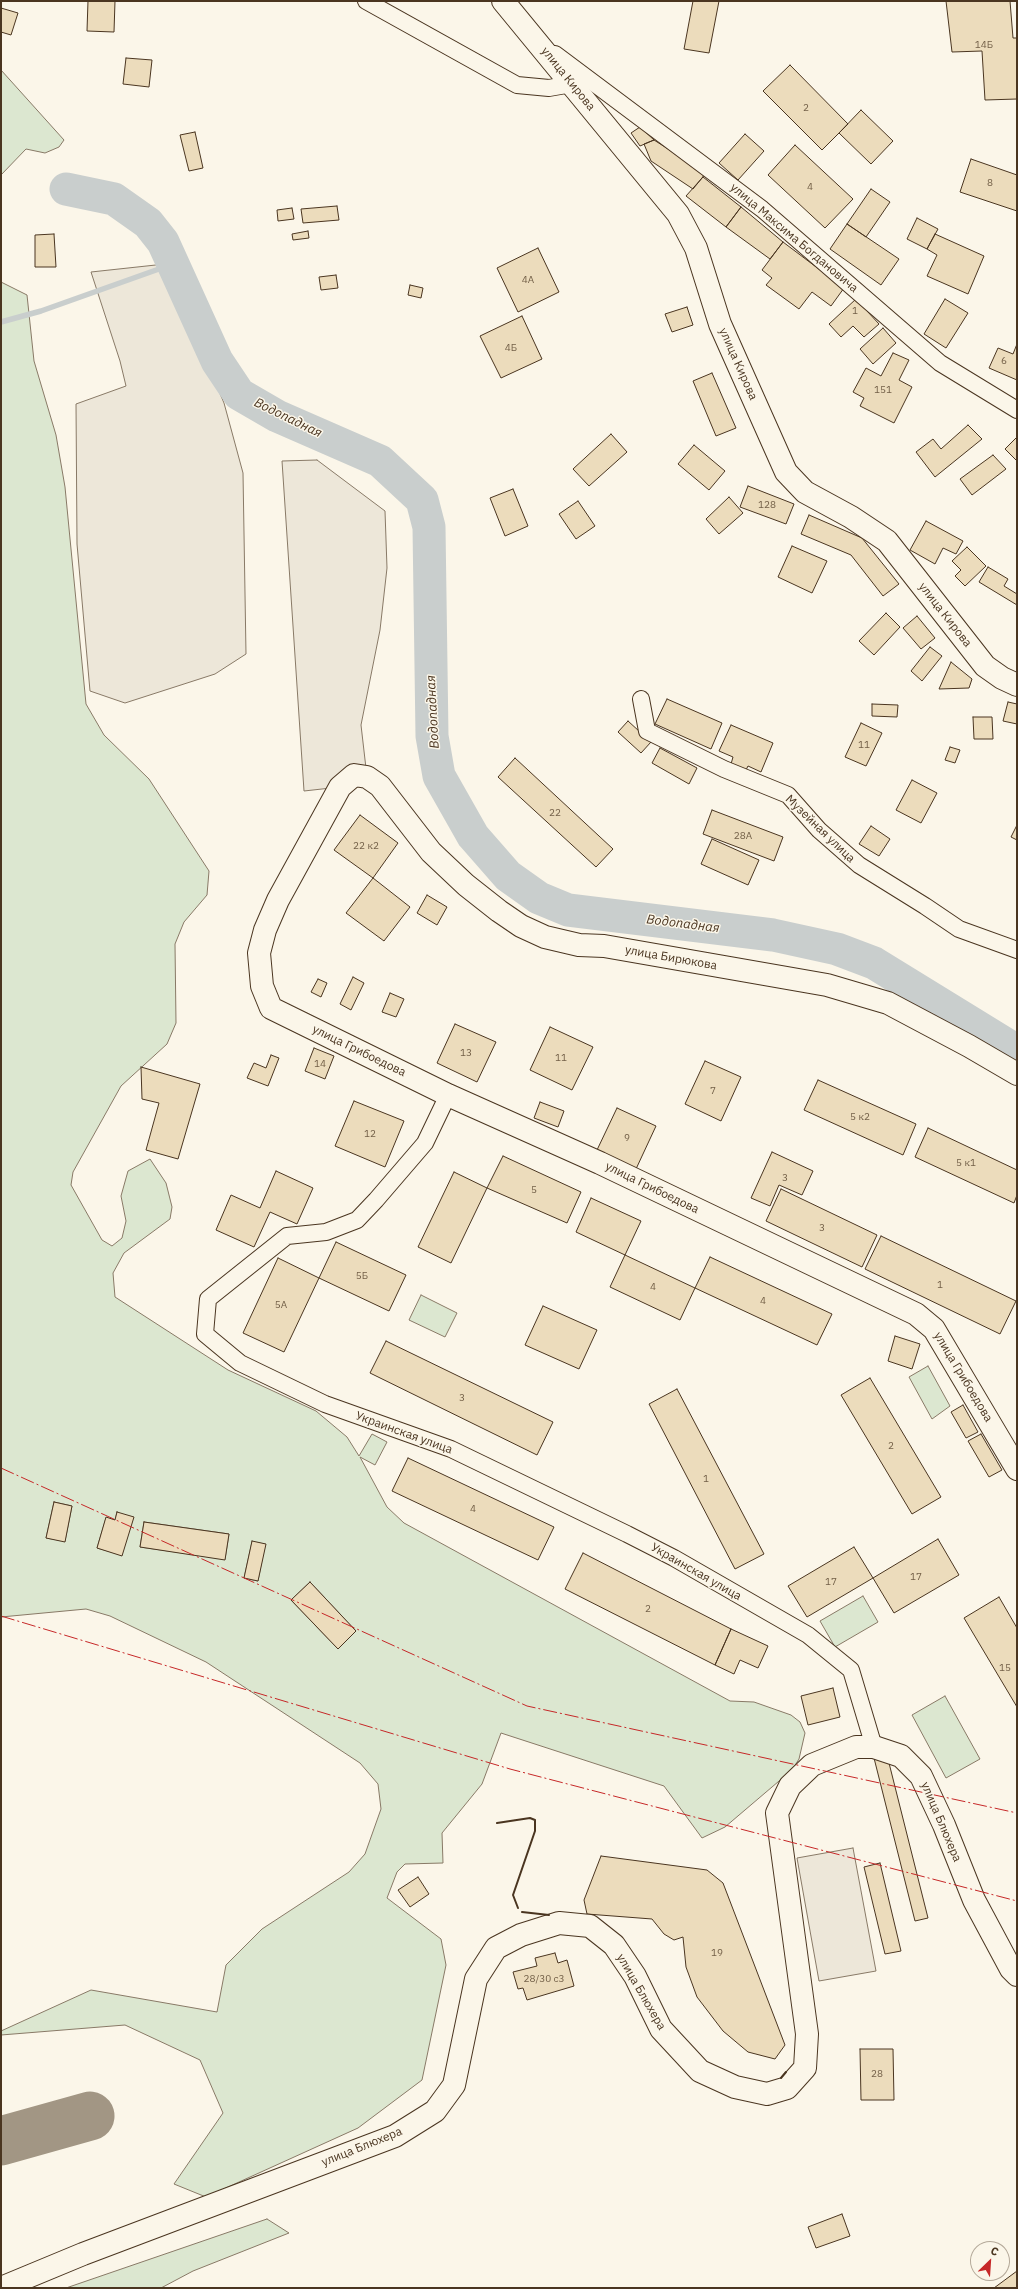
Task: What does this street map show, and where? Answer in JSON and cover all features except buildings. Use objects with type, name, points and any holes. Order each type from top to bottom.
[{"type":"main road","name":"улица Кирова","points":[[503,1],[678,214],[696,248],[720,324],[786,472],[805,492],[851,517],[888,540],[985,666],[1002,678],[1017,685]]},
{"type":"main road","points":[[513,1],[551,51],[569,80]]},
{"type":"main road","name":"улица Грибоедова","points":[[367,777],[354,775],[340,787],[278,900],[264,930],[259,954],[262,986],[271,1008],[448,1095],[600,1163],[916,1314],[934,1329],[1017,1469]]},
{"type":"main road","name":"улица Бирюкова","points":[[367,777],[380,786],[431,852],[466,885],[504,915],[545,937],[579,945],[604,946],[820,984],[858,994],[888,1003],[969,1046],[1017,1074]]},
{"type":"main road","name":"улица Блюхера","points":[[1,2288],[83,2254],[395,2136],[435,2111],[454,2085],[476,1979],[496,1948],[520,1934],[559,1923],[590,1926],[614,1945],[635,1976],[661,2029],[700,2071],[735,2087],[767,2094],[787,2088],[805,2068],[807,2034],[777,1813],[790,1786],[812,1765],[856,1747],[874,1747],[901,1756],[921,1776],[944,1825],[974,1900],[1011,1969],[1017,1975]]},
{"type":"street","points":[[366,1],[517,85],[549,88],[569,80]]},
{"type":"street","name":"улица Максима Богдановича","points":[[551,51],[762,208],[940,363],[1017,410]]},
{"type":"street","name":"Музейная улица","points":[[641,699],[647,730],[724,768],[788,795],[819,830],[859,865],[959,929],[1017,950]]},
{"type":"street","name":"Украинская улица","points":[[448,1095],[425,1143],[357,1220],[326,1232],[286,1236],[208,1298],[205,1334],[240,1363],[325,1404],[451,1449],[674,1558],[808,1635],[851,1670],[874,1747]]},
{"type":"green space","points":[[1,70],[64,140],[59,147],[45,153],[26,149],[1,175]]},
{"type":"green space","points":[[1,282],[27,295],[34,361],[56,435],[65,487],[86,704],[104,735],[149,779],[209,871],[207,895],[184,922],[175,944],[176,1023],[167,1044],[121,1086],[73,1172],[71,1185],[102,1240],[112,1246],[122,1238],[126,1221],[121,1196],[128,1171],[150,1159],[166,1183],[172,1207],[170,1219],[124,1253],[113,1273],[115,1297],[228,1370],[316,1411],[347,1437],[359,1456],[372,1434],[387,1442],[375,1465],[360,1457],[387,1507],[404,1523],[730,1701],[754,1702],[791,1715],[800,1722],[805,1733],[799,1759],[792,1770],[725,1827],[702,1838],[664,1786],[501,1733],[482,1784],[442,1833],[443,1863],[405,1864],[397,1872],[387,1898],[441,1939],[446,1965],[422,2080],[358,2128],[206,2197],[174,2184],[223,2113],[200,2060],[125,2025],[1,2035],[1,2031],[91,1990],[217,2012],[226,1965],[262,1929],[349,1872],[365,1854],[381,1809],[378,1784],[360,1763],[206,1662],[110,1616],[86,1609],[1,1617]],"holes":[[[54,1502],[72,1506],[65,1541],[46,1538]],[[117,1512],[122,1555],[97,1548],[106,1518],[115,1520]],[[144,1522],[229,1534],[225,1559],[140,1547]],[[252,1542],[265,1544],[258,1581],[244,1578]],[[310,1582],[356,1631],[338,1649],[291,1600]]]},
{"type":"green space","points":[[421,1295],[457,1313],[445,1337],[409,1320]]},
{"type":"green space","points":[[928,1366],[950,1406],[932,1419],[909,1377]]},
{"type":"green space","points":[[863,1596],[878,1622],[835,1647],[820,1621]]},
{"type":"green space","points":[[945,1696],[980,1759],[946,1778],[912,1715]]},
{"type":"green space","points":[[267,2219],[289,2233],[193,2271],[161,2288],[66,2288]]},
{"type":"shaded area","points":[[165,264],[224,403],[243,473],[246,654],[215,674],[125,703],[90,691],[77,544],[76,404],[126,386],[120,361],[91,272]]},
{"type":"shaded area","points":[[317,460],[385,511],[387,568],[380,630],[361,725],[367,777],[340,787],[304,791],[282,461]]},
{"type":"shaded area","points":[[853,1848],[876,1971],[819,1981],[797,1858]]},
{"type":"waterway","name":"Водопадная","points":[[66,189],[114,199],[148,223],[163,242],[217,361],[239,394],[277,416],[380,461],[422,500],[429,527],[432,736],[439,776],[473,836],[508,876],[539,898],[568,910],[773,935],[837,949],[874,963],[1017,1051]]},
{"type":"waterway","points":[[1,322],[41,311],[173,264]]},
{"type":"taxiway","points":[[1,2141],[90,2116]]},
{"type":"wall","points":[[497,1823],[530,1818],[535,1820],[535,1831],[513,1895],[518,1908]]},
{"type":"wall","points":[[522,1912],[549,1915]]},
{"type":"wall","points":[[781,2078],[786,2072]]},
{"type":"power","points":[[1,1468],[527,1706],[1017,1813]]},
{"type":"power","points":[[1,1616],[510,1769],[1017,1901]]}]
